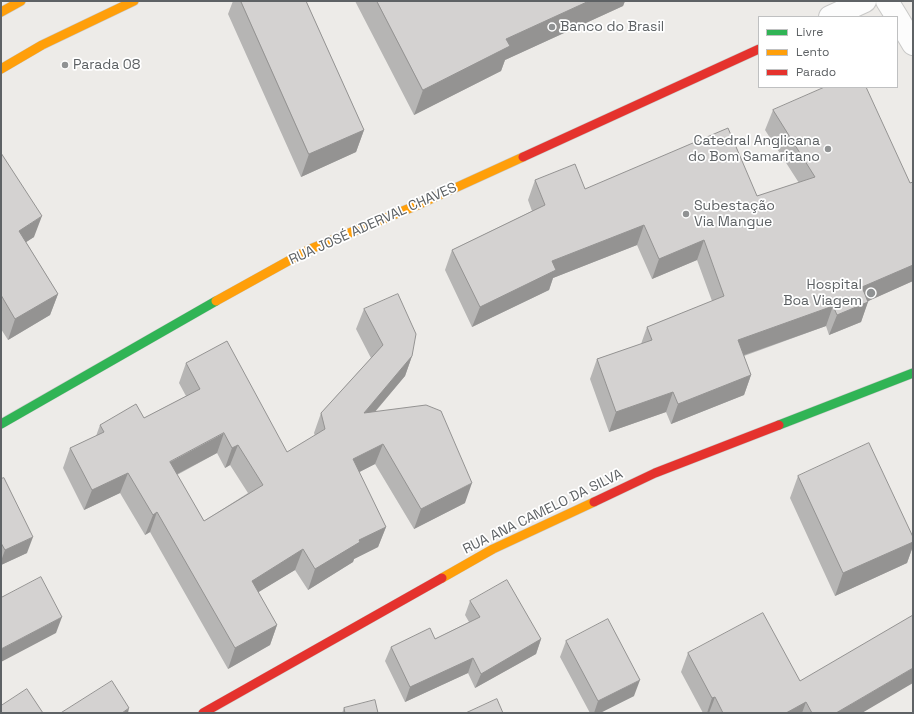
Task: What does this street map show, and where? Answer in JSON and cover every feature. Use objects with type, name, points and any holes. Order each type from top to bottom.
[{"type":"street","points":[[1,12],[20,1]]},
{"type":"street","points":[[1,69],[42,45],[134,1]]},
{"type":"street","points":[[832,16],[865,1]]},
{"type":"street","points":[[888,1],[896,16]]},
{"type":"street","points":[[898,19],[913,44]]},
{"type":"street","name":"RUA JOSÉ ADERVAL CHAVES","points":[[1,424],[170,326],[308,250],[420,204],[758,50]]},
{"type":"street","name":"RUA ANA CAMELO DA SILVA","points":[[203,713],[493,549],[655,473],[913,373]]},
{"type":"building","points":[[241,1],[306,1],[364,130],[309,154]]},
{"type":"building","points":[[377,1],[589,1],[506,39],[510,46],[423,90]]},
{"type":"building","points":[[823,88],[866,88],[910,183],[913,182],[913,265],[862,287],[868,302],[837,315],[833,306],[738,340],[751,375],[678,404],[673,392],[616,412],[597,359],[652,340],[647,327],[724,296],[704,240],[659,259],[644,225],[552,261],[556,270],[480,307],[452,250],[545,205],[535,180],[575,164],[585,189],[728,128],[757,196],[815,177],[773,110]]},
{"type":"building","points":[[1,153],[42,216],[19,231],[58,294],[15,319],[1,295]]},
{"type":"building","points":[[398,294],[416,334],[412,356],[364,413],[426,405],[441,411],[472,483],[421,509],[383,444],[353,459],[386,527],[359,540],[360,542],[315,569],[303,549],[252,581],[277,625],[235,648],[157,512],[153,515],[128,473],[92,490],[70,448],[104,432],[100,425],[136,404],[144,418],[200,389],[186,363],[227,341],[287,452],[325,429],[321,413],[383,345],[364,309]],"holes":[[[224,433],[232,448],[238,445],[263,485],[204,521],[170,462]]]},
{"type":"building","points":[[869,443],[913,537],[913,542],[843,573],[798,476]]},
{"type":"building","points":[[4,478],[33,537],[5,550],[1,543],[1,479]]},
{"type":"building","points":[[41,577],[62,617],[1,649],[1,598]]},
{"type":"building","points":[[507,580],[541,639],[481,674],[473,658],[410,687],[391,647],[430,628],[435,639],[480,617],[470,601]]},
{"type":"building","points":[[763,613],[800,681],[913,615],[913,668],[836,713],[812,713],[806,702],[786,713],[723,713],[715,697],[712,698],[688,653]]},
{"type":"building","points":[[608,619],[640,680],[598,701],[566,641]]},
{"type":"building","points":[[112,681],[129,708],[122,713],[61,713]]},
{"type":"building","points":[[27,689],[43,713],[1,713],[1,706]]},
{"type":"building","points":[[497,699],[503,713],[466,713]]},
{"type":"building","points":[[375,700],[378,713],[345,713],[344,708]]},
{"type":"traffic: fast","points":[[1,424],[216,301]]},
{"type":"traffic: fast","points":[[779,425],[913,373]]},
{"type":"traffic: slow","points":[[1,12],[21,1]]},
{"type":"traffic: slow","points":[[1,69],[42,45],[134,1]]},
{"type":"traffic: slow","points":[[216,301],[308,250],[420,204],[523,157]]},
{"type":"traffic: slow","points":[[442,578],[493,549],[594,502]]},
{"type":"traffic: jam","points":[[523,157],[758,49]]},
{"type":"traffic: jam","points":[[594,502],[655,473],[779,425]]},
{"type":"traffic: jam","points":[[203,713],[442,578]]},
{"type":"place","name":"Banco do Brasil","points":[[552,27]]},
{"type":"place","name":"Parada 08","points":[[65,65]]},
{"type":"place","name":"Catedral Anglicana do Bom Samaritano","points":[[828,149]]},
{"type":"place","name":"Subestação Via Mangue","points":[[686,214]]},
{"type":"place","name":"Hospital Boa Viagem","points":[[871,293]]}]
